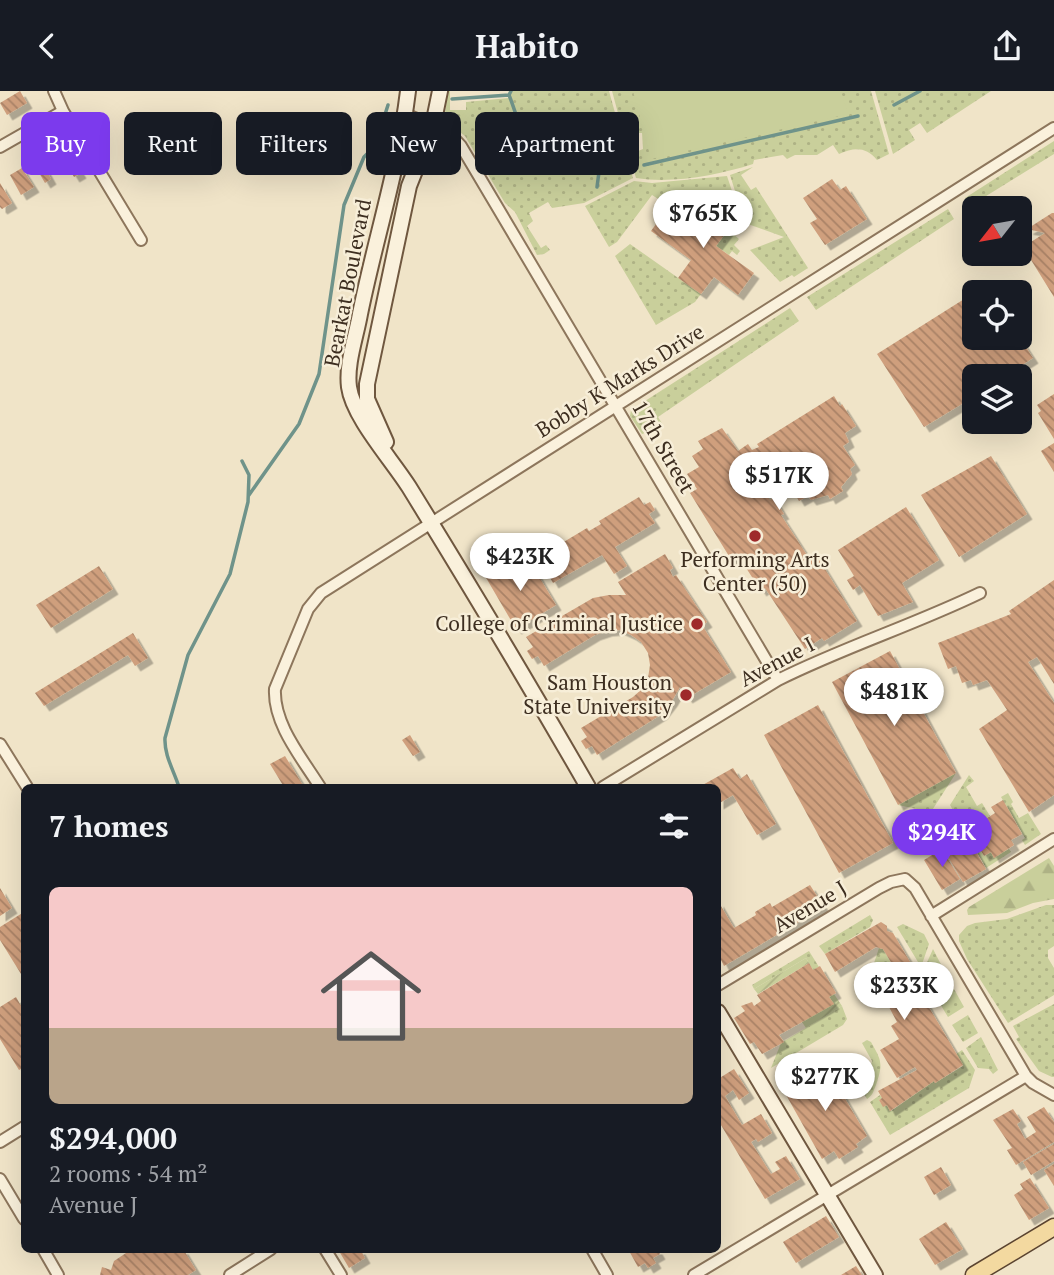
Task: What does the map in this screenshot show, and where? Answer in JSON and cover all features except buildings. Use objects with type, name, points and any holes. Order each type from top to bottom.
[{"type":"main road","points":[[975,1275],[1054,1227]]},
{"type":"street","points":[[54,91],[63,111],[141,240]]},
{"type":"street","name":"Bearkat Boulevard","points":[[405,112],[408,91]]},
{"type":"street","name":"Bearkat Boulevard","points":[[436,112],[440,91]]},
{"type":"street","points":[[0,147],[63,111]]},
{"type":"street","name":"Bobby K Marks Drive","points":[[318,784],[278,717],[274,703],[275,689],[308,609],[321,593],[1054,128]]},
{"type":"street","name":"17th Street","points":[[461,146],[778,680]]},
{"type":"street","name":"Bearkat Boulevard","points":[[391,175],[349,370],[349,389],[357,411],[400,472],[586,784]]},
{"type":"street","name":"Bearkat Boulevard","points":[[400,472],[368,399],[366,384],[413,175]]},
{"type":"street","name":"Avenue I","points":[[608,784],[778,680],[808,665],[937,614],[980,593]]},
{"type":"street","points":[[0,744],[25,784]]},
{"type":"street","points":[[1054,839],[931,916],[1026,1076],[1054,1095]]},
{"type":"street","name":"Avenue J","points":[[721,983],[891,882],[905,879],[915,888],[931,916]]},
{"type":"street","points":[[721,1017],[875,1275]]},
{"type":"street","points":[[694,1275],[1026,1076]]},
{"type":"street","points":[[0,1142],[21,1129]]},
{"type":"street","points":[[0,1179],[21,1214]]},
{"type":"street","points":[[45,1253],[58,1275]]},
{"type":"street","points":[[230,1275],[265,1253]]},
{"type":"street","points":[[327,1253],[341,1275]]},
{"type":"street","points":[[594,1253],[607,1275]]},
{"type":"green space","points":[[448,91],[450,110],[466,110],[466,102],[509,98],[510,91],[609,91],[615,112],[475,112],[475,153],[461,133],[461,112],[445,112]]},
{"type":"green space","points":[[612,91],[871,91],[889,154],[877,160],[860,149],[839,154],[833,145],[817,155],[795,155],[787,159],[783,155],[754,160],[753,164],[711,175],[665,180],[636,178],[635,175],[639,175],[639,151],[643,149],[642,133],[639,133],[639,112],[618,112]]},
{"type":"green space","points":[[633,91],[841,91],[848,114],[651,159]]},
{"type":"green space","points":[[875,91],[991,91],[927,133],[920,123],[909,130],[915,140],[893,154]]},
{"type":"green space","points":[[1054,141],[1054,154],[986,196],[968,196]]},
{"type":"green space","points":[[753,167],[741,175],[751,190],[756,187],[808,268],[780,282],[750,250],[784,237],[745,223],[730,175]]},
{"type":"green space","points":[[488,175],[632,175],[633,178],[584,203],[552,208],[548,202],[529,213],[533,221],[527,226],[541,248],[546,245],[550,250],[544,254],[537,255],[515,212],[505,203]]},
{"type":"green space","points":[[727,176],[742,221],[736,217],[731,222],[735,226],[731,232],[739,239],[734,245],[740,251],[737,255],[732,251],[729,255],[716,246],[731,226],[681,190],[669,206],[652,195],[617,242],[609,247],[585,206],[634,181],[652,183]]},
{"type":"green space","points":[[948,209],[954,219],[816,310],[807,297]]},
{"type":"green space","points":[[630,244],[701,294],[695,302],[656,325],[615,256]]},
{"type":"green space","points":[[790,308],[799,321],[658,417],[663,425],[661,428],[642,434],[630,416],[631,410]]},
{"type":"green space","points":[[956,773],[931,812],[898,805]]},
{"type":"green space","points":[[969,775],[974,781],[966,787],[977,806],[982,803],[990,816],[984,820],[992,835],[977,845],[984,856],[991,852],[994,857],[1009,849],[1011,852],[986,868],[950,805]]},
{"type":"green space","points":[[1008,793],[1019,818],[1028,813],[1041,834],[1025,845],[1022,840],[1025,838],[1001,797]]},
{"type":"green space","points":[[1049,858],[1054,866],[1054,899],[1033,903],[1007,913],[968,915],[969,907]]},
{"type":"green space","points":[[1046,905],[1054,905],[1054,946],[1048,950],[1048,958],[1054,968],[1054,995],[1008,1023],[967,959],[959,935],[967,926],[975,923],[1007,919]]},
{"type":"green space","points":[[870,915],[873,920],[870,927],[825,954],[819,946]]},
{"type":"green space","points":[[903,924],[924,934],[929,944],[921,967],[897,927]]},
{"type":"green space","points":[[879,948],[883,949],[899,976],[886,984],[874,963]]},
{"type":"green space","points":[[933,949],[952,986],[934,997],[924,973]]},
{"type":"green space","points":[[809,951],[819,967],[813,970],[806,958],[754,989],[752,985]]},
{"type":"green space","points":[[806,958],[809,963],[758,994],[754,989]]},
{"type":"green space","points":[[954,989],[964,1007],[948,1017],[937,999]]},
{"type":"green space","points":[[834,994],[842,1006],[806,1028],[802,1022],[833,1003],[829,997]]},
{"type":"green space","points":[[1054,1004],[1052,1077],[1039,1071],[1016,1039],[1019,1037],[1013,1026]]},
{"type":"green space","points":[[842,1006],[847,1019],[843,1025],[771,1068],[781,1043]]},
{"type":"green space","points":[[968,1015],[978,1033],[963,1042],[952,1025]]},
{"type":"green space","points":[[981,1037],[998,1070],[993,1074],[989,1069],[978,1068],[966,1048]]},
{"type":"green space","points":[[867,1040],[877,1054],[880,1067],[871,1096],[867,1099],[864,1094],[872,1061],[862,1043]]},
{"type":"green space","points":[[962,1050],[975,1070],[969,1088],[890,1135],[870,1102],[880,1095],[882,1098],[879,1100],[883,1106],[887,1105],[891,1111],[934,1081],[935,1083],[963,1066],[956,1054]]},
{"type":"waterway","points":[[511,91],[509,95],[515,112]]},
{"type":"waterway","points":[[894,105],[920,91]]},
{"type":"waterway","points":[[452,99],[509,95]]},
{"type":"waterway","points":[[249,495],[299,424],[319,374],[344,205],[364,157],[375,146],[388,105]]},
{"type":"waterway","points":[[644,165],[858,116]]},
{"type":"waterway","points":[[597,187],[599,175]]},
{"type":"waterway","points":[[178,784],[168,757],[165,738],[188,655],[230,574],[248,502],[249,475],[242,461]]},
{"type":"place","name":"Performing Arts Center (50)","points":[[755,536]]},
{"type":"place","name":"College of Criminal Justice","points":[[697,624]]},
{"type":"place","name":"Sam Houston State University","points":[[686,695]]}]
